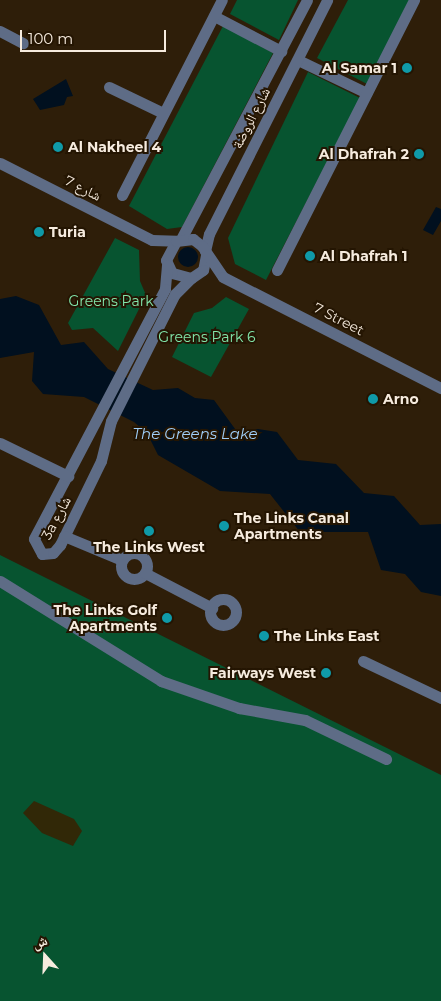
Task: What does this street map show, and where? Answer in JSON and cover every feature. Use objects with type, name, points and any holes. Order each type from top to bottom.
[{"type":"street","points":[[122,195],[222,0]]},
{"type":"street","name":"شارع الروضة","points":[[179,240],[307,0]]},
{"type":"street","name":"شارع الروضة","points":[[206,253],[209,234],[327,0]]},
{"type":"street","points":[[277,270],[414,0]]},
{"type":"street","points":[[214,16],[281,51]]},
{"type":"street","points":[[0,31],[23,43]]},
{"type":"street","points":[[298,60],[367,93]]},
{"type":"street","points":[[109,87],[163,113]]},
{"type":"street","name":"شارع 7","points":[[0,163],[152,240],[179,240]]},
{"type":"street","name":"شارع 7","points":[[152,240],[167,262]]},
{"type":"street","points":[[179,240],[198,242],[223,277],[177,276],[167,262],[179,240]]},
{"type":"street","points":[[194,277],[206,265],[206,253]]},
{"type":"street","name":"3a شارع","points":[[167,262],[165,289],[123,369],[105,418],[102,461],[66,533],[53,553],[42,554],[34,545],[82,450],[105,418],[135,373],[175,294],[194,277]]},
{"type":"street","name":"7 Street","points":[[223,277],[441,388]]},
{"type":"street","points":[[0,443],[67,479]]},
{"type":"street","points":[[82,450],[95,450],[102,461]]},
{"type":"street","points":[[66,533],[122,560]]},
{"type":"street","points":[[128,555],[140,555],[146,565],[145,572],[139,578],[128,578],[122,572],[122,560],[128,555]]},
{"type":"street","points":[[145,572],[212,608]]},
{"type":"street","points":[[0,581],[161,681],[239,708],[306,720],[386,759]]},
{"type":"street","points":[[363,661],[441,698]]},
{"type":"green space","points":[[237,0],[298,0],[279,40],[230,14]]},
{"type":"green space","points":[[348,0],[410,0],[367,84],[317,58]]},
{"type":"green space","points":[[223,26],[273,53],[182,227],[167,229],[129,206]]},
{"type":"green space","points":[[308,72],[360,98],[266,280],[235,264],[228,238]]},
{"type":"green space","name":"Greens Park","points":[[115,238],[139,250],[140,281],[146,295],[118,351],[93,328],[72,330],[68,323]]},
{"type":"green space","name":"Greens Park 6","points":[[226,297],[249,309],[211,377],[172,357],[194,313],[212,308]]},
{"type":"green space","points":[[0,555],[441,775],[441,1001],[0,1001]]},
{"type":"sand","points":[[34,801],[74,819],[82,831],[73,846],[42,833],[23,813]]},
{"type":"water","points":[[66,79],[73,96],[67,97],[64,105],[40,110],[33,99]]},
{"type":"water","points":[[436,207],[441,209],[441,221],[433,235],[423,230]]},
{"type":"water","points":[[188,247],[195,250],[198,257],[195,264],[188,267],[181,264],[178,257],[181,250]]},
{"type":"water","name":"The Greens Lake","points":[[16,296],[39,305],[61,345],[84,342],[108,369],[153,390],[178,388],[195,398],[214,400],[238,433],[258,429],[277,432],[298,460],[336,464],[364,493],[394,496],[420,525],[441,524],[441,596],[421,592],[405,574],[381,570],[368,532],[300,532],[270,494],[220,491],[158,455],[147,433],[134,422],[84,397],[43,394],[32,381],[34,352],[0,358],[0,299]]},
{"type":"place","name":"Al Samar 1","points":[[407,68]]},
{"type":"place","name":"Al Nakheel 4","points":[[58,147]]},
{"type":"place","name":"Al Dhafrah 2","points":[[419,154]]},
{"type":"place","name":"Turia","points":[[39,232]]},
{"type":"place","name":"Al Dhafrah 1","points":[[310,256]]},
{"type":"place","name":"Arno","points":[[373,399]]},
{"type":"place","name":"The Links Canal Apartments","points":[[224,526]]},
{"type":"place","name":"The Links West","points":[[149,531]]},
{"type":"place","name":"The Links Golf Apartments","points":[[167,618]]},
{"type":"place","name":"The Links East","points":[[264,636]]},
{"type":"place","name":"Fairways West","points":[[326,673]]}]
